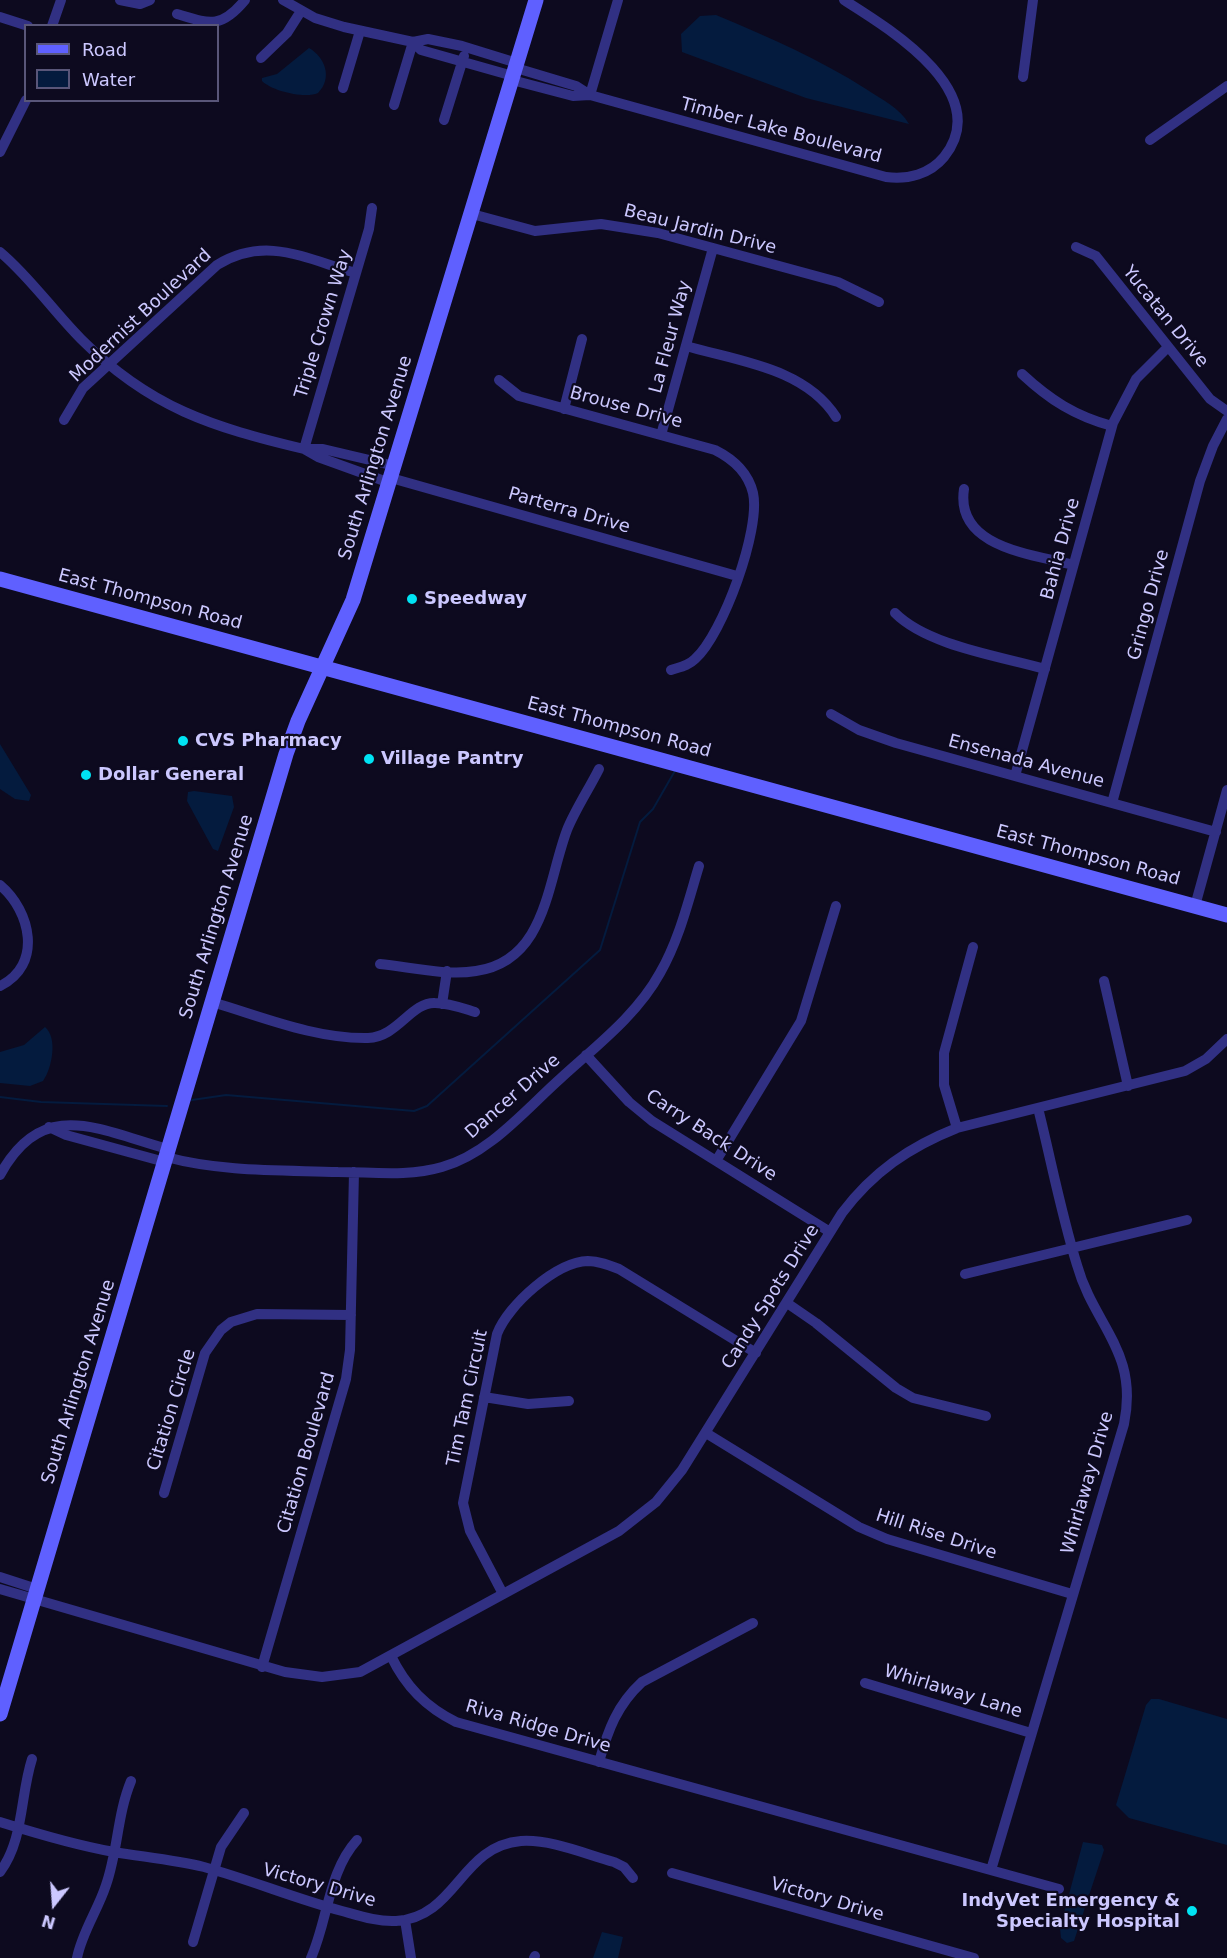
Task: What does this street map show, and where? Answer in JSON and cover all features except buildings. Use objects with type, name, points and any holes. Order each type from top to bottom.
[{"type":"main road","name":"South Arlington Avenue","points":[[0,1714],[290,743],[348,613],[392,476],[536,0]]},
{"type":"main road","name":"East Thompson Road","points":[[0,579],[1227,915]]},
{"type":"street","points":[[53,23],[62,0]]},
{"type":"street","points":[[120,0],[140,4],[150,0]]},
{"type":"street","points":[[177,14],[215,23],[229,17],[245,0]]},
{"type":"street","points":[[283,0],[322,21],[413,42],[394,105]]},
{"type":"street","points":[[590,95],[618,0]]},
{"type":"street","name":"Timber Lake Boulevard","points":[[413,42],[428,39],[466,47],[514,72],[573,96],[590,95],[894,178],[910,177],[933,168],[952,144],[957,127],[958,111],[946,82],[905,44],[844,0]]},
{"type":"street","points":[[1023,77],[1033,0]]},
{"type":"street","points":[[261,58],[287,33],[301,10]]},
{"type":"street","points":[[0,17],[24,25]]},
{"type":"street","points":[[343,88],[360,31]]},
{"type":"street","name":"Timber Lake Boulevard","points":[[413,42],[421,50],[514,72]]},
{"type":"street","points":[[444,120],[466,47]]},
{"type":"street","points":[[1150,140],[1227,86]]},
{"type":"street","points":[[0,152],[25,102]]},
{"type":"street","name":"Triple Crown Way","points":[[304,450],[369,230],[372,208]]},
{"type":"street","name":"Beau Jardin Drive","points":[[472,214],[529,230],[604,224],[652,232],[846,284],[879,302]]},
{"type":"street","name":"Yucatan Drive","points":[[1076,247],[1096,256],[1210,399],[1227,411]]},
{"type":"street","name":"La Fleur Way","points":[[662,435],[713,248]]},
{"type":"street","name":"Modernist Boulevard","points":[[64,420],[83,388],[217,265],[233,255],[253,249],[276,250],[356,273]]},
{"type":"street","points":[[0,252],[108,365],[152,397],[187,415],[232,432],[392,476]]},
{"type":"street","points":[[564,409],[582,339]]},
{"type":"street","points":[[686,346],[784,374],[815,393],[836,417]]},
{"type":"street","name":"Bahia Drive","points":[[1015,776],[1112,426],[1136,379],[1168,347]]},
{"type":"street","points":[[1022,374],[1051,399],[1068,410],[1112,426]]},
{"type":"street","name":"Brouse Drive","points":[[499,380],[519,396],[715,450],[734,461],[750,485],[754,510],[737,576]]},
{"type":"street","name":"Gringo Drive","points":[[1112,803],[1204,469],[1227,419]]},
{"type":"street","points":[[304,450],[323,449],[392,476]]},
{"type":"street","name":"Parterra Drive","points":[[392,476],[737,576]]},
{"type":"street","points":[[964,489],[964,507],[968,518],[984,538],[1073,565]]},
{"type":"street","points":[[670,670],[693,661],[711,639],[726,610],[737,576]]},
{"type":"street","points":[[895,613],[910,627],[930,637],[1045,669]]},
{"type":"street","name":"Ensenada Avenue","points":[[831,714],[882,739],[1216,832]]},
{"type":"street","points":[[380,964],[467,973],[487,969],[506,960],[528,941],[542,916],[568,830],[599,769]]},
{"type":"street","points":[[1195,906],[1227,790]]},
{"type":"street","name":"Dancer Drive","points":[[0,1174],[12,1152],[28,1136],[49,1127],[68,1125],[96,1129],[166,1156],[218,1168],[410,1173],[442,1167],[461,1160],[495,1138],[635,1008],[659,975],[677,938],[699,866]]},
{"type":"street","points":[[0,885],[19,903],[26,921],[28,945],[22,965],[8,982],[0,986]]},
{"type":"street","points":[[716,1161],[801,1021],[836,906]]},
{"type":"street","points":[[957,1128],[944,1085],[944,1053],[973,947]]},
{"type":"street","points":[[442,1004],[447,971]]},
{"type":"street","points":[[1104,981],[1128,1086]]},
{"type":"street","points":[[212,1002],[316,1033],[370,1038],[393,1031],[420,1007],[433,1002],[475,1012]]},
{"type":"street","name":"Candy Spots Drive","points":[[391,1656],[619,1531],[643,1514],[675,1480],[854,1197],[883,1168],[912,1148],[957,1128],[1185,1071],[1206,1059],[1227,1039]]},
{"type":"street","name":"Carry Back Drive","points":[[586,1054],[630,1102],[652,1121],[830,1232]]},
{"type":"street","name":"Whirlaway Drive","points":[[991,1870],[1124,1424],[1128,1392],[1124,1364],[1082,1279],[1072,1248],[1038,1108]]},
{"type":"street","name":"Citation Boulevard","points":[[262,1667],[342,1400],[350,1350],[354,1172]]},
{"type":"street","points":[[965,1274],[1187,1220]]},
{"type":"street","name":"Tim Tam Circuit","points":[[503,1593],[470,1532],[463,1503],[497,1334],[508,1311],[519,1299],[560,1271],[588,1261],[604,1263],[620,1269],[756,1353]]},
{"type":"street","points":[[787,1303],[816,1323],[896,1388],[913,1398],[986,1416]]},
{"type":"street","name":"Citation Circle","points":[[164,1493],[205,1353],[221,1329],[231,1322],[257,1314],[351,1315]]},
{"type":"street","points":[[484,1396],[520,1403],[569,1401]]},
{"type":"street","name":"Hill Rise Drive","points":[[706,1433],[869,1531],[887,1539],[1072,1594]]},
{"type":"street","points":[[0,1577],[36,1594],[262,1667],[309,1677],[360,1671],[391,1656]]},
{"type":"street","points":[[0,1589],[36,1594]]},
{"type":"street","points":[[599,1762],[612,1720],[630,1693],[642,1682],[753,1623]]},
{"type":"street","name":"Riva Ridge Drive","points":[[391,1656],[408,1685],[438,1713],[464,1725],[1059,1889]]},
{"type":"street","name":"Whirlaway Lane","points":[[865,1683],[1031,1733]]},
{"type":"street","points":[[0,1872],[9,1856],[18,1828],[32,1759]]},
{"type":"street","points":[[77,1958],[83,1936],[106,1885],[122,1805],[131,1781]]},
{"type":"street","points":[[193,1942],[224,1841],[244,1813]]},
{"type":"street","name":"Victory Drive","points":[[0,1822],[52,1839],[214,1870],[328,1908],[375,1920],[405,1920],[431,1910],[448,1895],[473,1863],[495,1848],[512,1843],[543,1843],[614,1862],[624,1867],[633,1878]]},
{"type":"street","points":[[311,1958],[340,1863],[357,1840]]},
{"type":"street","name":"Victory Drive","points":[[672,1874],[974,1958]]},
{"type":"street","points":[[405,1920],[411,1958]]},
{"type":"water","points":[[716,15],[812,58],[848,78],[890,104],[909,124],[806,98],[682,52],[681,34],[700,16]]},
{"type":"water","points":[[309,48],[323,62],[325,68],[325,81],[318,93],[305,95],[289,93],[273,88],[262,81],[262,78],[277,74]]},
{"type":"water","points":[[0,744],[31,795],[29,801],[15,799],[0,789]]},
{"type":"water","points":[[188,792],[232,796],[234,807],[218,851],[213,849],[187,801]]},
{"type":"water","points":[[45,1027],[51,1038],[52,1053],[49,1069],[43,1081],[30,1086],[0,1083],[0,1052],[24,1045]]},
{"type":"water","points":[[1151,1699],[1159,1699],[1227,1719],[1227,1845],[1129,1818],[1116,1805],[1146,1705]]},
{"type":"water","points":[[1083,1842],[1102,1845],[1104,1850],[1074,1941],[1067,1943],[1061,1938],[1060,1928]]},
{"type":"water","points":[[602,1932],[623,1937],[618,1958],[593,1958]]},
{"type":"waterway","points":[[192,1100],[226,1095],[414,1111],[427,1106],[600,950],[640,822],[653,809],[676,769]]},
{"type":"waterway","points":[[0,1097],[41,1102],[167,1106]]},
{"type":"place","name":"Speedway","points":[[412,599]]},
{"type":"place","name":"CVS Pharmacy","points":[[183,741]]},
{"type":"place","name":"Village Pantry","points":[[369,759]]},
{"type":"place","name":"Dollar General","points":[[86,775]]},
{"type":"place","name":"IndyVet Emergency & Specialty Hospital","points":[[1192,1911]]}]
